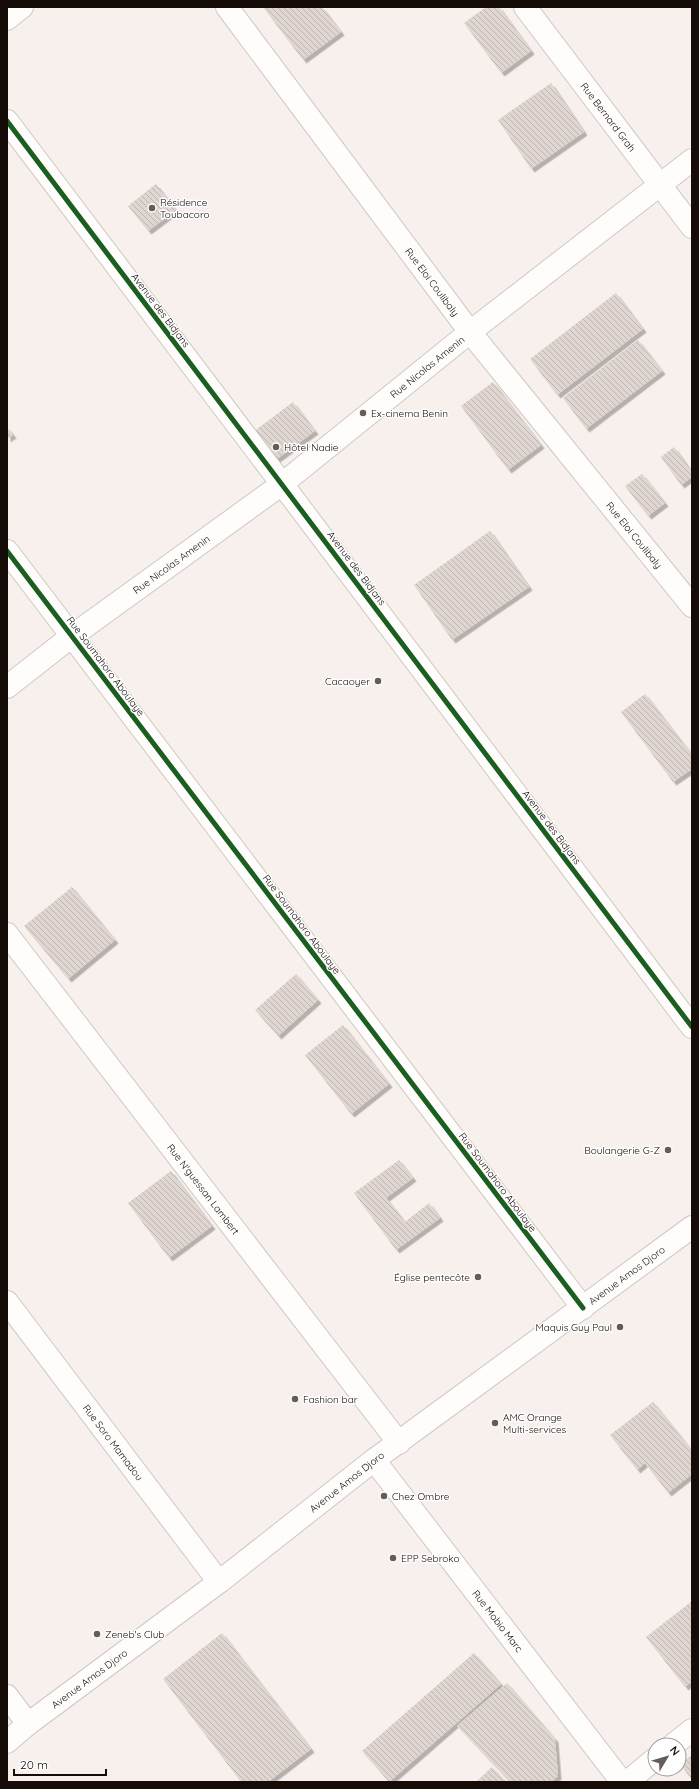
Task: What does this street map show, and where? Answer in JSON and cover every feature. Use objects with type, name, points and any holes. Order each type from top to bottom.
[{"type":"street","points":[[7,19],[22,7]]},
{"type":"street","name":"Rue Eloi Coulibaly","points":[[227,7],[470,332],[692,606]]},
{"type":"street","name":"Rue Bernard Grah","points":[[524,7],[692,227]]},
{"type":"street","name":"Avenue des Bidjans","points":[[7,121],[692,1027]]},
{"type":"street","name":"Rue Nicolas Amenin","points":[[7,686],[72,636],[282,484],[470,332],[692,160]]},
{"type":"street","name":"Rue Soumahoro Aboulaye","points":[[7,551],[583,1308]]},
{"type":"street","name":"Rue N'guessan Lambert","points":[[7,934],[399,1443]]},
{"type":"street","name":"Avenue Amos Djoro","points":[[7,1742],[28,1724],[219,1582],[374,1460],[692,1227]]},
{"type":"street","name":"Rue Soro Mamadou","points":[[7,1302],[219,1582]]},
{"type":"street","name":"Rue Mobio Marc","points":[[374,1460],[622,1782]]},
{"type":"street","points":[[7,1696],[28,1724]]},
{"type":"street","points":[[683,1737],[692,1730]]},
{"type":"street","points":[[627,1782],[647,1766]]},
{"type":"building","points":[[263,7],[322,7],[341,32],[303,60]]},
{"type":"building","points":[[486,7],[499,7],[531,51],[501,73],[464,23]]},
{"type":"building","points":[[551,83],[584,132],[531,169],[498,120]]},
{"type":"building","name":"Résidence Toubacoro","points":[[156,184],[176,210],[148,231],[128,206]]},
{"type":"building","points":[[616,293],[643,329],[557,395],[530,359]]},
{"type":"building","points":[[638,340],[662,371],[586,429],[563,398]]},
{"type":"building","points":[[493,382],[541,445],[508,470],[461,406]]},
{"type":"building","points":[[293,402],[315,431],[274,461],[253,432]]},
{"type":"building","points":[[7,427],[13,435],[7,439]]},
{"type":"building","points":[[674,447],[692,472],[692,477],[681,485],[661,457]]},
{"type":"building","points":[[642,474],[665,503],[648,516],[625,486]]},
{"type":"building","points":[[490,531],[529,587],[452,640],[414,585]]},
{"type":"building","points":[[645,694],[692,755],[692,769],[673,782],[621,712]]},
{"type":"building","points":[[72,887],[115,940],[68,979],[24,926]]},
{"type":"building","points":[[296,974],[318,1000],[278,1036],[255,1010]]},
{"type":"building","points":[[343,1025],[389,1084],[351,1114],[305,1055]]},
{"type":"building","points":[[399,1160],[413,1178],[386,1198],[405,1222],[429,1203],[440,1218],[396,1250],[354,1193]]},
{"type":"building","points":[[171,1171],[212,1226],[169,1258],[128,1203]]},
{"type":"building","points":[[653,1402],[692,1451],[692,1474],[668,1493],[645,1463],[637,1470],[610,1435]]},
{"type":"building","points":[[692,1601],[692,1681],[685,1687],[646,1637]]},
{"type":"building","points":[[222,1633],[311,1749],[268,1782],[241,1782],[163,1679]]},
{"type":"building","points":[[474,1653],[501,1684],[389,1782],[362,1751]]},
{"type":"building","points":[[507,1683],[555,1739],[558,1776],[551,1782],[510,1782],[457,1726]]},
{"type":"building","points":[[692,1755],[692,1780],[687,1773],[687,1759]]},
{"type":"building","points":[[492,1767],[506,1782],[476,1782]]},
{"type":"cycle path","points":[[7,121],[692,1027]]},
{"type":"cycle path","points":[[7,551],[583,1308]]},
{"type":"place","name":"Résidence Toubacoro","points":[[152,208]]},
{"type":"place","name":"Ex-cinema Benin","points":[[363,413]]},
{"type":"place","name":"Hôtel Nadie","points":[[276,447]]},
{"type":"place","name":"Cacaoyer","points":[[378,681]]},
{"type":"place","name":"Boulangerie G-Z","points":[[668,1150]]},
{"type":"place","name":"Église pentecôte","points":[[478,1277]]},
{"type":"place","name":"Maquis Guy Paul","points":[[620,1327]]},
{"type":"place","name":"Fashion bar","points":[[295,1399]]},
{"type":"place","name":"AMC Orange Multi-services","points":[[495,1423]]},
{"type":"place","name":"Chez Ombre","points":[[384,1496]]},
{"type":"place","name":"EPP Sebroko","points":[[393,1558]]},
{"type":"place","name":"Zeneb's Club","points":[[97,1634]]}]
